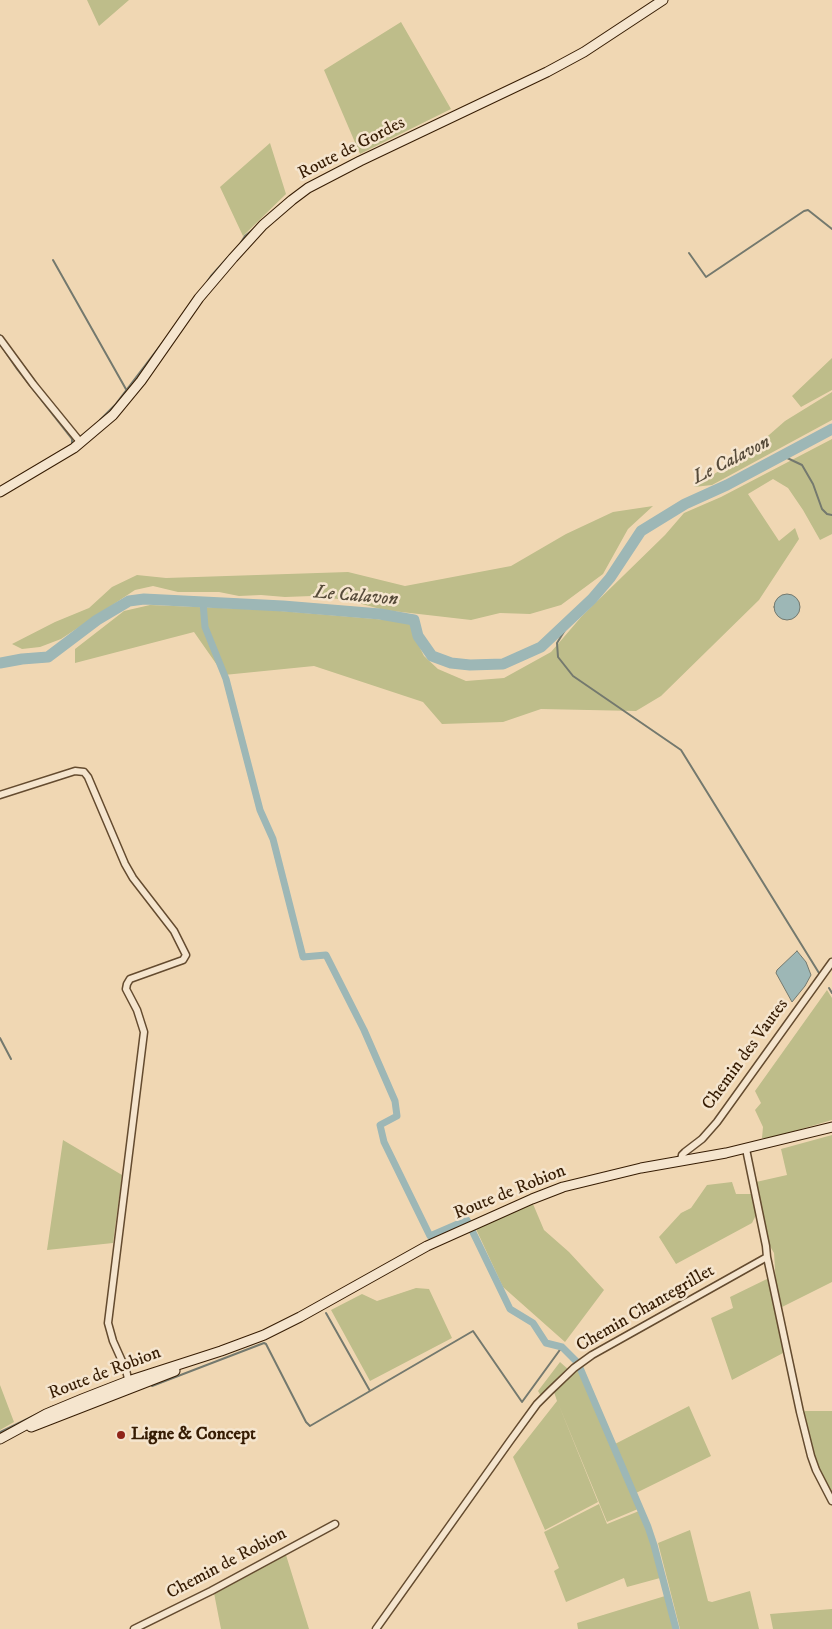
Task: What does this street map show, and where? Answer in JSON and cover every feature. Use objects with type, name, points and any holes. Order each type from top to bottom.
[{"type":"main road","name":"Route de Gordes","points":[[0,492],[81,443],[100,428],[120,406],[199,298],[246,242],[308,188],[360,161],[547,72],[584,52],[663,0]]},
{"type":"main road","name":"Route de Robion","points":[[2,1438],[103,1400],[280,1327],[427,1246],[532,1199],[589,1179],[746,1149],[832,1127]]},
{"type":"main road","name":"Route de Robion","points":[[2,1438],[46,1414],[221,1351]]},
{"type":"street","points":[[0,339],[81,443]]},
{"type":"street","points":[[0,795],[75,771],[84,772],[88,777],[132,878],[174,931],[186,955],[183,960],[130,979],[126,984],[126,989],[137,1010],[144,1032],[108,1323],[129,1383],[112,1392],[103,1400]]},
{"type":"street","name":"Chemin des Vautes","points":[[681,1161],[682,1155],[712,1128],[832,962]]},
{"type":"street","points":[[746,1149],[800,1412],[816,1470],[832,1500]]},
{"type":"street","name":"Chemin Chantegrillet","points":[[376,1629],[537,1404],[574,1368],[592,1355],[767,1257]]},
{"type":"street","name":"Chemin de Robion","points":[[134,1629],[211,1591],[335,1524]]},
{"type":"shaded area","points":[[87,0],[129,0],[99,26]]},
{"type":"shaded area","points":[[401,22],[451,109],[360,154],[324,70]]},
{"type":"shaded area","points":[[270,143],[286,194],[243,236],[220,187]]},
{"type":"shaded area","points":[[832,358],[832,390],[801,407],[792,396]]},
{"type":"shaded area","points":[[832,392],[832,420],[712,485],[694,487],[753,449],[785,421]]},
{"type":"shaded area","points":[[832,439],[832,534],[820,540],[788,488],[773,479],[748,494],[779,541],[795,528],[799,539],[759,600],[661,696],[636,711],[541,709],[503,722],[442,724],[423,702],[314,666],[224,675],[194,632],[75,663],[75,649],[124,611],[150,605],[268,610],[411,622],[414,636],[424,656],[438,669],[466,681],[504,678],[551,652],[582,616],[665,535],[684,513],[721,497]]},
{"type":"shaded area","points":[[653,506],[628,529],[603,574],[561,605],[530,614],[500,613],[471,620],[384,610],[347,600],[312,596],[239,596],[219,592],[178,592],[153,586],[135,590],[61,639],[40,647],[22,649],[12,644],[55,622],[89,608],[112,587],[137,575],[166,578],[348,572],[405,586],[511,566],[566,534],[613,512]]},
{"type":"shaded area","points":[[827,990],[832,998],[832,1120],[771,1138],[762,1138],[763,1127],[755,1110],[761,1103],[755,1091]]},
{"type":"shaded area","points":[[832,1135],[832,1282],[780,1308],[774,1253],[768,1243],[756,1182],[787,1175],[781,1149]]},
{"type":"shaded area","points":[[63,1140],[122,1175],[113,1243],[47,1250]]},
{"type":"shaded area","points":[[732,1182],[736,1194],[752,1194],[756,1215],[752,1223],[676,1264],[659,1237],[681,1213],[691,1208],[707,1185]]},
{"type":"shaded area","points":[[533,1204],[544,1230],[569,1252],[604,1290],[565,1342],[503,1287],[476,1229]]},
{"type":"shaded area","points":[[769,1278],[785,1352],[732,1380],[711,1318],[733,1308],[730,1297]]},
{"type":"shaded area","points":[[416,1288],[429,1289],[452,1338],[370,1381],[331,1310],[362,1294],[377,1301]]},
{"type":"shaded area","points":[[560,1362],[569,1370],[541,1396],[538,1391]]},
{"type":"shaded area","points":[[578,1370],[638,1509],[607,1522],[558,1403],[598,1502],[545,1530],[513,1457],[557,1401],[554,1392]]},
{"type":"shaded area","points":[[0,1385],[14,1422],[0,1430]]},
{"type":"shaded area","points":[[689,1406],[711,1456],[636,1493],[615,1444]]},
{"type":"shaded area","points":[[801,1411],[832,1411],[832,1495],[814,1457]]},
{"type":"shaded area","points":[[599,1504],[607,1524],[639,1511],[652,1545],[660,1578],[627,1587],[624,1578],[566,1602],[554,1571],[559,1568],[544,1532]]},
{"type":"shaded area","points":[[690,1530],[708,1601],[712,1602],[750,1591],[759,1629],[680,1629],[658,1543]]},
{"type":"shaded area","points":[[286,1555],[309,1629],[221,1629],[214,1593]]},
{"type":"shaded area","points":[[665,1596],[673,1629],[578,1629],[577,1623]]},
{"type":"shaded area","points":[[832,1609],[832,1629],[773,1629],[770,1614]]},
{"type":"water","points":[[787,594],[796,598],[800,607],[796,616],[787,620],[778,616],[774,607],[778,598]]},
{"type":"water","points":[[797,951],[806,962],[811,975],[792,1002],[776,973]]},
{"type":"waterway","points":[[689,253],[706,277],[804,211],[808,210],[832,229]]},
{"type":"waterway","points":[[240,244],[245,236],[255,228]]},
{"type":"waterway","points":[[207,282],[230,255]]},
{"type":"waterway","points":[[53,260],[127,391]]},
{"type":"waterway","points":[[0,335],[38,385]]},
{"type":"waterway","points":[[100,420],[115,405],[166,338]]},
{"type":"waterway","points":[[0,344],[17,369],[72,439],[72,445]]},
{"type":"waterway","name":"Le Calavon","points":[[0,663],[48,657],[97,620],[129,601],[144,599],[283,606],[380,614],[414,620],[418,636],[432,656],[451,663],[470,665],[503,664],[541,647],[592,599],[610,578],[641,531],[685,504],[727,485],[832,429]]},
{"type":"waterway","points":[[783,456],[802,465],[813,484],[822,509],[827,514],[832,515]]},
{"type":"waterway","points":[[203,602],[205,627],[226,679],[260,810],[273,839],[303,957],[326,955],[364,1030],[395,1101],[397,1116],[380,1125],[384,1142],[430,1236],[467,1220],[510,1309],[533,1323],[546,1343],[562,1347],[578,1363]]},
{"type":"waterway","points":[[564,624],[565,630],[557,643],[558,657],[573,676],[681,750],[819,973]]},
{"type":"waterway","points":[[829,988],[832,993]]},
{"type":"waterway","points":[[0,1038],[11,1059]]},
{"type":"waterway","points":[[326,1313],[370,1391]]},
{"type":"waterway","points":[[152,1386],[264,1343],[306,1422],[310,1426],[473,1331],[522,1402],[562,1347]]},
{"type":"waterway","points":[[580,1368],[648,1527],[676,1629]]},
{"type":"waterway","points":[[0,1432],[54,1406]]},
{"type":"place","name":"Ligne & Concept","points":[[121,1435]]}]
